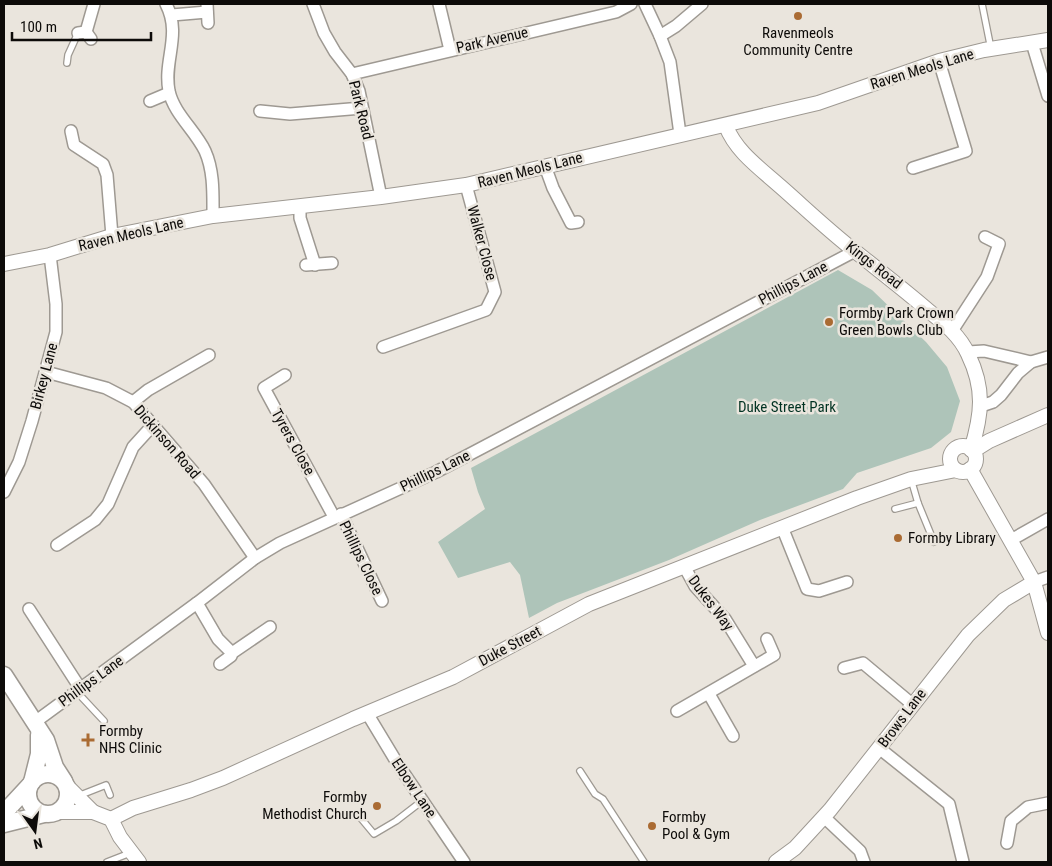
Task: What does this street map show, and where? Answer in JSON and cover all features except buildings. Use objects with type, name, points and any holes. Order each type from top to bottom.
[{"type":"main road","points":[[4,675],[46,740],[56,766],[69,788],[66,803],[51,813],[4,824]]},
{"type":"main road","points":[[37,726],[39,754],[28,792],[33,808],[51,813]]},
{"type":"main road","points":[[4,813],[36,778],[47,774],[54,774],[69,788]]},
{"type":"street","points":[[85,35],[94,4]]},
{"type":"street","points":[[166,4],[172,15],[174,34],[169,73],[169,93],[178,112],[205,151],[210,164],[213,216]]},
{"type":"street","name":"Park Road","points":[[313,4],[328,39],[335,52],[352,74],[359,91],[381,197]]},
{"type":"street","points":[[440,4],[450,50]]},
{"type":"street","name":"Park Avenue","points":[[352,74],[616,12],[631,4]]},
{"type":"street","points":[[645,4],[670,62],[680,134]]},
{"type":"street","points":[[660,36],[676,26],[702,4]]},
{"type":"street","points":[[172,15],[207,13]]},
{"type":"street","name":"Raven Meols Lane","points":[[4,264],[50,255],[112,236],[213,216],[381,197],[466,185],[680,134],[726,126],[818,103],[938,61],[991,49],[1048,40]]},
{"type":"street","points":[[1032,43],[1048,96]]},
{"type":"street","points":[[913,168],[966,151],[938,61]]},
{"type":"street","points":[[150,101],[169,93]]},
{"type":"street","points":[[260,111],[290,114],[362,108]]},
{"type":"street","name":"Kings Road","points":[[726,126],[736,146],[855,251],[904,289],[952,331],[968,352],[981,393],[981,406],[977,426],[968,449]]},
{"type":"street","points":[[70,157],[74,145],[71,131]]},
{"type":"street","points":[[74,145],[103,164],[107,175],[112,236]]},
{"type":"street","points":[[545,166],[553,188],[571,223],[578,222]]},
{"type":"street","name":"Walker Close","points":[[383,347],[486,310],[495,292],[466,185]]},
{"type":"street","points":[[300,206],[300,218],[310,265],[332,263]]},
{"type":"street","points":[[952,331],[987,277],[999,244],[985,237]]},
{"type":"street","name":"Phillips Lane","points":[[37,726],[78,690],[255,558],[280,543],[436,472],[855,251]]},
{"type":"street","name":"Birkey Lane","points":[[4,492],[19,462],[56,332],[56,304],[50,255]]},
{"type":"street","points":[[968,352],[984,351],[1031,362]]},
{"type":"street","points":[[133,402],[148,390],[209,355]]},
{"type":"street","points":[[981,406],[993,402],[1001,395],[1018,373],[1031,362],[1048,357]]},
{"type":"street","name":"Dickinson Road","points":[[46,372],[106,388],[133,402],[204,484],[255,558]]},
{"type":"street","name":"Tyrers Close","points":[[285,375],[264,388],[337,516]]},
{"type":"street","points":[[1048,415],[968,449],[954,450],[950,456],[951,464],[963,470],[1011,540],[1034,582],[1048,633]]},
{"type":"street","points":[[57,545],[95,520],[108,504],[133,447],[153,425]]},
{"type":"street","points":[[963,470],[975,463],[975,459],[968,449]]},
{"type":"street","name":"Duke Street","points":[[111,819],[133,808],[223,778],[453,676],[589,604],[782,527],[911,479],[938,466],[950,456]]},
{"type":"street","name":"Duke Street","points":[[911,479],[963,470]]},
{"type":"street","name":"Phillips Close","points":[[337,516],[382,601]]},
{"type":"street","points":[[1011,540],[1048,519]]},
{"type":"street","points":[[782,527],[806,589],[819,591],[847,582]]},
{"type":"street","name":"Dukes Way","points":[[684,566],[695,586],[725,618],[754,666]]},
{"type":"street","points":[[1034,582],[1048,577]]},
{"type":"street","name":"Brows Lane","points":[[776,862],[795,848],[824,817],[968,635],[1004,600],[1034,582]]},
{"type":"street","points":[[197,603],[218,639],[232,653]]},
{"type":"street","points":[[29,609],[78,690]]},
{"type":"street","points":[[220,664],[231,656],[232,653],[270,627]]},
{"type":"street","points":[[676,711],[774,655],[767,639]]},
{"type":"street","points":[[844,668],[862,663],[912,704]]},
{"type":"street","points":[[708,694],[733,736]]},
{"type":"street","name":"Elbow Lane","points":[[367,713],[399,766],[464,862]]},
{"type":"street","points":[[879,748],[949,804],[962,862]]},
{"type":"street","points":[[69,788],[92,812]]},
{"type":"street","points":[[1008,843],[1012,821],[1028,807],[1048,803]]},
{"type":"street","points":[[51,813],[92,812],[111,819],[126,852],[139,862]]},
{"type":"street","points":[[824,817],[860,851],[864,862]]},
{"type":"lane","points":[[982,4],[991,49]]},
{"type":"lane","points":[[67,64],[68,55],[85,35]]},
{"type":"lane","points":[[911,479],[918,503],[934,542]]},
{"type":"lane","points":[[895,510],[918,503]]},
{"type":"lane","points":[[78,690],[104,721]]},
{"type":"lane","points":[[580,771],[595,794],[603,799],[644,862]]},
{"type":"lane","points":[[69,788],[106,785],[110,795]]},
{"type":"lane","points":[[359,816],[374,834],[396,821],[422,801]]},
{"type":"lane","points":[[107,862],[126,852]]},
{"type":"lane","points":[[122,862],[126,852]]},
{"type":"green space","name":"Duke Street Park","points":[[838,270],[872,290],[926,342],[947,367],[960,401],[951,432],[931,448],[857,473],[843,489],[760,520],[669,560],[557,603],[529,618],[520,575],[510,562],[458,578],[438,542],[485,509],[471,468]]},
{"type":"place","name":"Ravenmeols Community Centre","points":[[798,16]]},
{"type":"place","name":"Formby Park Crown Green Bowls Club","points":[[829,322]]},
{"type":"place","name":"Formby Library","points":[[898,538]]},
{"type":"place","name":"Formby NHS Clinic","points":[[88,740]]},
{"type":"place","name":"Formby Methodist Church","points":[[377,806]]},
{"type":"place","name":"Formby Pool & Gym","points":[[652,826]]}]
